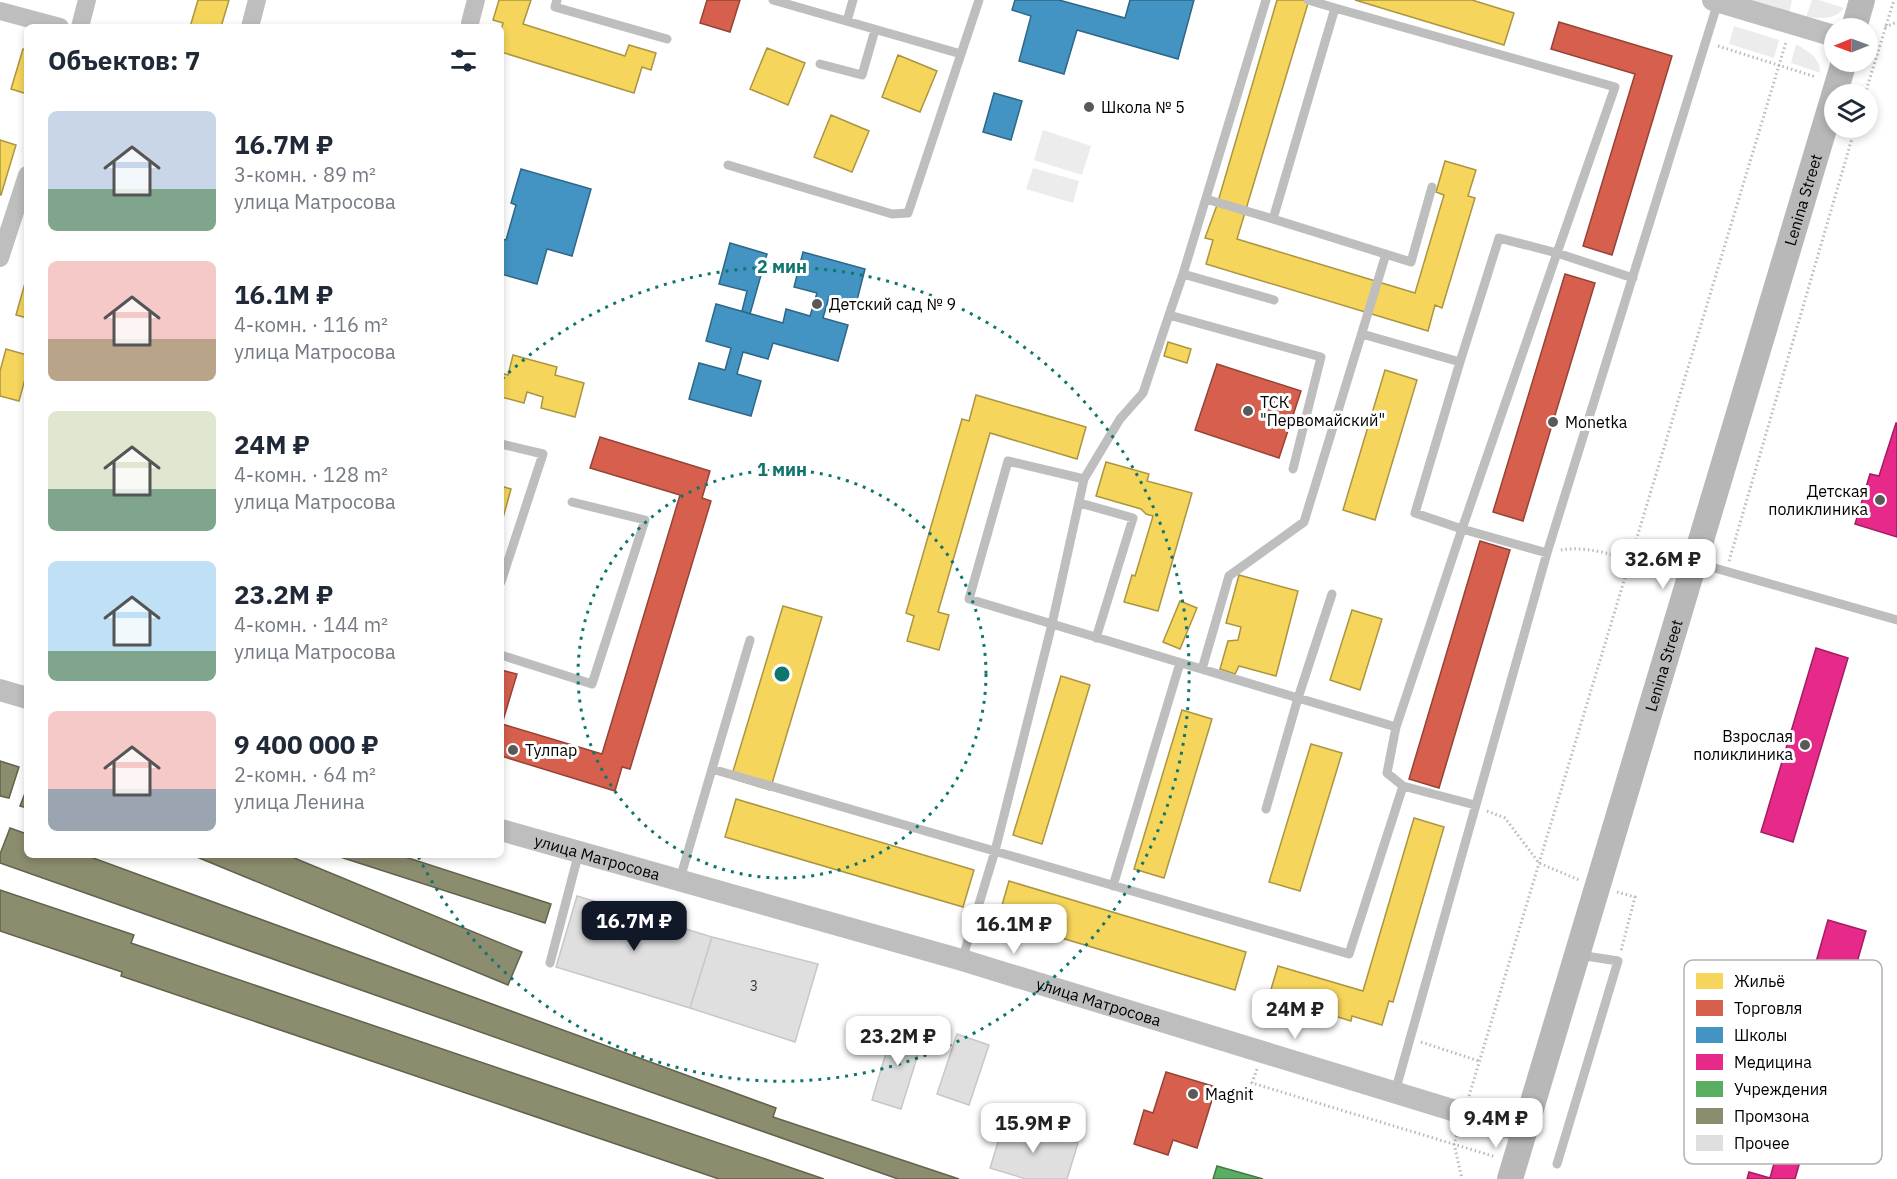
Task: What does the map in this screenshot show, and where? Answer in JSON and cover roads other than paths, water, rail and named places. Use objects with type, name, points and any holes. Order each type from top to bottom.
[{"type":"main road","points":[[1857,18],[1862,0]]},
{"type":"main road","name":"Lenina Street","points":[[1512,1171],[1841,72]]},
{"type":"street","points":[[81,24],[87,0]]},
{"type":"street","points":[[251,24],[257,0]]},
{"type":"street","points":[[470,23],[476,0]]},
{"type":"street","points":[[1715,1],[1824,33]]},
{"type":"street","points":[[0,11],[49,24]]},
{"type":"street","points":[[0,258],[24,184]]},
{"type":"street","points":[[0,690],[24,697]]},
{"type":"street","name":"улица Матросова","points":[[504,831],[962,960],[1524,1132]]},
{"type":"lane","points":[[557,0],[555,7],[667,39]]},
{"type":"lane","points":[[773,0],[961,54]]},
{"type":"lane","points":[[847,21],[853,0]]},
{"type":"lane","points":[[728,165],[892,214],[908,213],[978,0]]},
{"type":"lane","points":[[962,960],[995,851],[1052,624],[1084,479],[1120,419],[1143,393],[1183,274],[1266,0]]},
{"type":"lane","points":[[1308,0],[1616,87],[1462,529],[1396,727],[1387,773],[1403,786],[1475,805]]},
{"type":"lane","points":[[1395,1092],[1547,553],[1706,42],[1715,1]]},
{"type":"lane","points":[[1273,219],[1335,8]]},
{"type":"lane","points":[[820,64],[862,75],[876,30]]},
{"type":"lane","points":[[1206,199],[1411,262],[1432,187]]},
{"type":"lane","points":[[1547,553],[1415,513],[1460,362],[1499,238],[1557,253],[1633,278]]},
{"type":"lane","points":[[1202,669],[1229,576],[1304,522],[1386,254]]},
{"type":"lane","points":[[1183,274],[1275,300]]},
{"type":"lane","points":[[1169,315],[1321,357],[1293,469]]},
{"type":"lane","points":[[1362,334],[1460,362]]},
{"type":"lane","points":[[504,445],[543,454],[504,573]]},
{"type":"lane","points":[[1084,479],[1008,461],[969,599],[1396,727]]},
{"type":"lane","points":[[504,656],[592,684],[645,520],[572,502]]},
{"type":"lane","points":[[1080,503],[1133,518],[1096,638]]},
{"type":"lane","points":[[1691,572],[1726,571],[1897,620]]},
{"type":"lane","points":[[1266,809],[1298,698],[1332,594]]},
{"type":"lane","points":[[680,879],[750,640]]},
{"type":"lane","points":[[1113,886],[1180,663]]},
{"type":"lane","points":[[712,769],[1349,954],[1403,786]]},
{"type":"lane","points":[[550,963],[579,852]]},
{"type":"lane","points":[[1557,1164],[1618,962],[1577,955]]},
{"type":"place","name":"Школа № 5","points":[[1089,107]]},
{"type":"place","name":"Детский сад № 9","points":[[817,304]]},
{"type":"place","name":"ТСК \"Первомайский\"","points":[[1248,411]]},
{"type":"place","name":"Monetka","points":[[1553,422]]},
{"type":"place","name":"Детская поликлиника","points":[[1880,500]]},
{"type":"place","name":"Взрослая поликлиника","points":[[1805,745]]},
{"type":"place","name":"Тулпар","points":[[513,750]]},
{"type":"place","name":"Magnit","points":[[1193,1094]]}]
